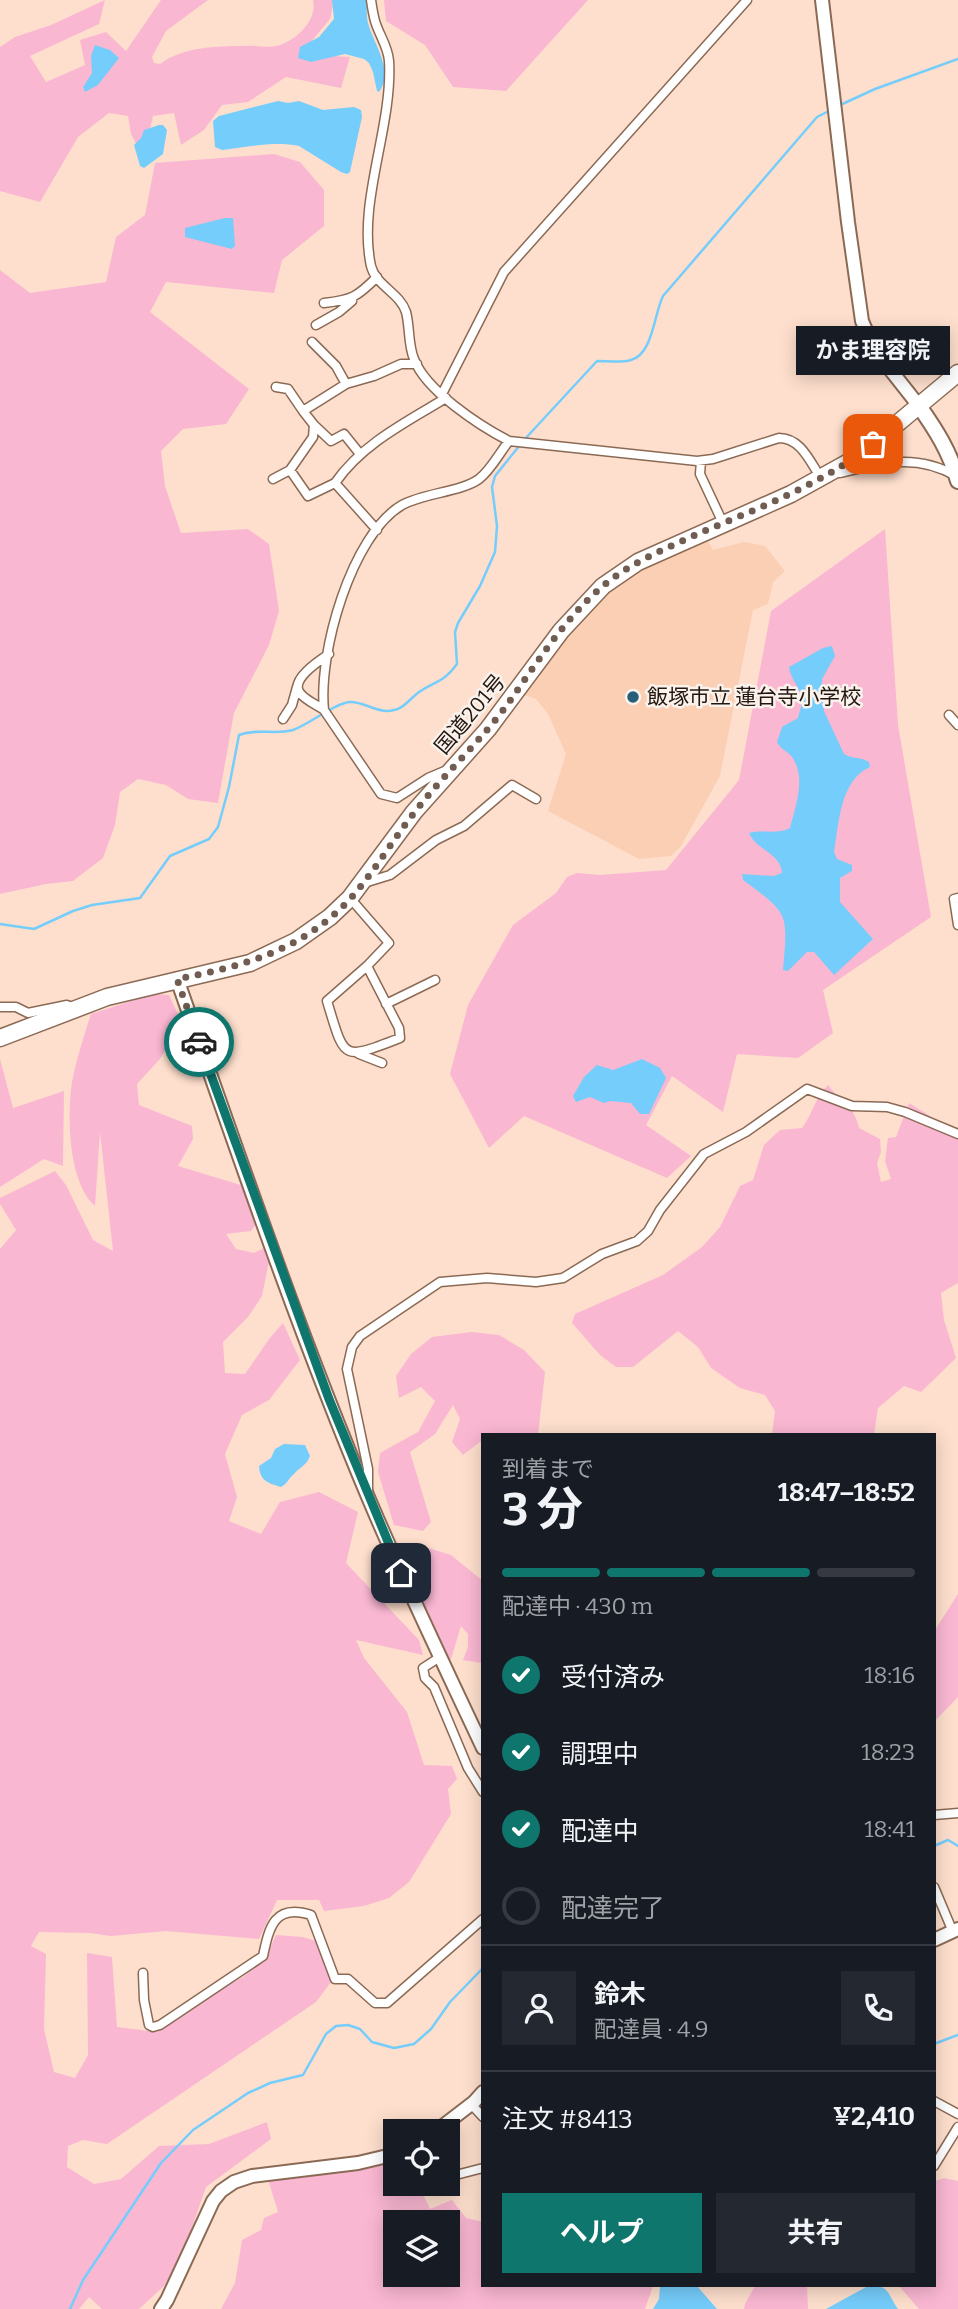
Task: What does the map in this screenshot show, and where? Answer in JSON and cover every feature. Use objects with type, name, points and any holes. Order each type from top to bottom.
[{"type":"highway","name":"国道201号","points":[[0,1038],[107,997],[250,962],[272,954],[311,931],[350,898],[362,884],[414,812],[488,729],[561,631],[603,586],[638,562],[791,494],[856,458],[958,373]]},
{"type":"main road","points":[[919,407],[939,433],[957,479]]},
{"type":"street","points":[[371,0],[374,21],[389,60],[387,94],[369,218],[367,247],[372,271],[404,308],[416,364],[444,396],[483,428],[509,441],[701,461],[786,438],[808,457],[820,478],[878,464],[915,462],[939,466],[957,479]]},
{"type":"street","points":[[290,470],[308,496],[335,483],[360,454],[444,396],[504,272],[747,0]]},
{"type":"street","points":[[822,0],[862,321],[874,349],[919,407]]},
{"type":"street","points":[[316,325],[339,312],[377,278]]},
{"type":"street","points":[[324,303],[347,301],[356,297]]},
{"type":"street","points":[[312,342],[336,366],[346,384]]},
{"type":"street","points":[[303,411],[346,384],[401,364],[416,364]]},
{"type":"street","points":[[276,387],[288,389],[314,425],[331,441],[344,435],[360,454]]},
{"type":"street","points":[[273,478],[290,470],[313,436],[314,425]]},
{"type":"street","points":[[324,710],[322,696],[336,613],[347,581],[377,530],[388,516],[403,505],[480,478],[509,441]]},
{"type":"street","points":[[701,461],[700,474],[723,523]]},
{"type":"street","points":[[335,483],[377,530]]},
{"type":"street","points":[[283,719],[292,705],[299,680],[328,653]]},
{"type":"street","points":[[297,687],[300,693],[324,710],[381,794],[397,798],[428,778],[452,769]]},
{"type":"street","points":[[949,715],[958,725]]},
{"type":"street","points":[[362,884],[390,875],[436,840],[464,825],[512,785],[536,799]]},
{"type":"street","points":[[350,898],[389,943],[327,1001],[341,1046],[349,1052],[364,1052],[400,1038],[399,1028],[367,966]]},
{"type":"street","points":[[958,898],[954,899],[958,925]]},
{"type":"street","points":[[177,979],[329,1399],[368,1496],[481,1744]]},
{"type":"street","points":[[386,1004],[435,980]]},
{"type":"street","points":[[0,1007],[16,1007],[28,1013],[67,1005],[72,1012]]},
{"type":"street","points":[[355,1052],[382,1063]]},
{"type":"street","points":[[368,1496],[368,1469],[346,1369],[352,1347],[360,1336],[382,1319],[440,1282],[486,1278],[536,1282],[563,1278],[602,1254],[637,1241],[648,1231],[660,1210],[704,1154],[746,1132],[807,1089],[852,1106],[887,1107],[905,1112],[958,1135]]},
{"type":"street","points":[[440,1657],[423,1668],[425,1678],[434,1687],[468,1768],[481,1789]]},
{"type":"street","points":[[936,1815],[958,1813]]},
{"type":"street","points":[[936,1892],[956,1931],[936,1939]]},
{"type":"street","points":[[143,1973],[144,2000],[149,2025],[160,2025],[263,1956],[273,1921],[282,1914],[301,1912],[311,1915],[335,1979],[348,1979],[374,2003],[387,2003],[481,1921]]},
{"type":"street","points":[[452,2119],[481,2094]]},
{"type":"street","points":[[936,2102],[958,2114]]},
{"type":"street","points":[[471,2104],[481,2115]]},
{"type":"street","points":[[936,2163],[958,2127]]},
{"type":"street","points":[[161,2309],[212,2201],[227,2186],[252,2176],[358,2164],[383,2157]]},
{"type":"street","points":[[460,2174],[481,2169]]},
{"type":"shaded area","points":[[105,0],[99,24],[30,56],[46,82],[85,65],[80,40],[106,32],[126,51],[161,0],[208,0],[166,31],[152,57],[154,63],[160,64],[179,54],[211,47],[272,47],[283,44],[297,35],[309,22],[314,8],[313,0],[334,0],[330,19],[310,43],[318,55],[350,57],[341,88],[286,77],[248,102],[222,105],[204,130],[181,145],[174,113],[153,116],[148,137],[138,147],[131,134],[128,116],[109,113],[78,137],[40,202],[0,191],[0,47],[15,37],[51,25]]},
{"type":"shaded area","points":[[384,0],[588,0],[506,91],[453,87],[425,45],[386,21]]},
{"type":"shaded area","points":[[274,154],[300,162],[324,190],[324,226],[282,260],[274,293],[166,282],[150,312],[249,389],[226,424],[183,429],[161,451],[165,486],[181,533],[248,529],[269,544],[279,611],[269,645],[234,713],[218,803],[188,799],[166,785],[138,779],[120,792],[115,825],[103,858],[73,881],[0,894],[0,270],[30,293],[106,282],[116,237],[145,215],[155,163]]},
{"type":"shaded area","points":[[885,529],[898,725],[931,917],[823,990],[833,1033],[798,1058],[737,1054],[723,1112],[672,1076],[646,1125],[691,1156],[667,1178],[524,1116],[489,1148],[450,1074],[468,1005],[513,925],[556,893],[567,877],[577,873],[600,875],[666,870],[739,780],[771,611]]},
{"type":"shaded area","name":"飯塚市立 蓮台寺小学校","points":[[706,537],[713,550],[744,542],[765,546],[785,571],[773,582],[768,604],[753,610],[720,776],[681,846],[671,856],[639,859],[548,811],[566,754],[548,714],[536,699],[524,695],[548,659],[578,622],[610,590],[639,570]]},
{"type":"shaded area","points":[[153,994],[169,995],[183,1025],[159,1060],[137,1084],[139,1105],[192,1126],[193,1139],[178,1166],[244,1186],[262,1216],[251,1231],[226,1234],[236,1249],[254,1253],[270,1245],[273,1255],[262,1296],[248,1317],[223,1342],[225,1373],[245,1374],[283,1323],[300,1360],[269,1400],[242,1415],[225,1454],[237,1497],[229,1521],[261,1534],[280,1502],[319,1492],[358,1512],[346,1563],[419,1640],[423,1655],[356,1640],[364,1658],[407,1712],[424,1765],[452,1766],[457,1779],[448,1789],[451,1814],[409,1882],[389,1898],[364,1906],[324,1911],[319,1900],[277,1900],[259,1939],[166,1931],[111,1936],[39,1932],[31,1946],[46,1954],[44,2029],[54,2072],[75,2078],[88,2055],[87,1953],[112,1957],[117,2027],[157,2032],[182,2010],[243,1977],[266,1957],[276,1935],[303,1937],[325,1944],[334,1978],[316,2002],[107,2144],[83,2140],[68,2146],[67,2167],[94,2184],[121,2179],[159,2146],[209,2144],[267,2122],[271,2139],[206,2187],[182,2256],[164,2286],[139,2309],[102,2309],[89,2297],[79,2309],[0,2309],[0,1249],[16,1230],[0,1204],[0,1198],[55,1171],[66,1185],[93,1240],[113,1251],[100,1132],[95,1206],[79,1181],[75,1165],[70,1130],[72,1082],[91,1014]]},
{"type":"shaded area","points":[[0,1059],[13,1108],[64,1091],[63,1166],[44,1159],[0,1187]]},
{"type":"shaded area","points":[[828,1085],[851,1109],[859,1128],[880,1139],[881,1152],[877,1163],[881,1182],[891,1179],[885,1161],[888,1138],[896,1137],[909,1103],[943,1124],[958,1128],[958,1283],[941,1293],[944,1320],[956,1358],[921,1392],[904,1386],[878,1408],[874,1433],[772,1433],[775,1411],[765,1395],[740,1388],[711,1368],[698,1347],[678,1331],[633,1367],[616,1367],[600,1355],[572,1323],[575,1314],[663,1275],[702,1247],[720,1227],[740,1186],[753,1180],[764,1145],[780,1130],[802,1128]]},
{"type":"shaded area","points":[[472,1332],[499,1335],[524,1350],[545,1372],[538,1433],[481,1433],[481,1442],[463,1455],[452,1442],[460,1419],[453,1405],[435,1434],[410,1452],[431,1522],[423,1531],[394,1525],[378,1472],[380,1453],[418,1432],[435,1401],[421,1387],[399,1398],[396,1376],[411,1354],[432,1337]]},
{"type":"shaded area","points":[[412,1543],[451,1555],[481,1579],[481,1663],[463,1660],[468,1647],[468,1634],[461,1626],[451,1659],[440,1662],[400,1544]]},
{"type":"shaded area","points":[[958,1594],[958,1697],[936,1720],[936,1628]]},
{"type":"shaded area","points":[[383,2160],[383,2196],[424,2196],[430,2209],[452,2200],[460,2210],[383,2210],[383,2287],[460,2287],[460,2210],[466,2218],[481,2222],[481,2287],[653,2287],[645,2309],[221,2309],[235,2283],[242,2240],[261,2230],[264,2218],[278,2212],[267,2176]]},
{"type":"shaded area","points":[[944,2178],[958,2181],[958,2309],[919,2309],[900,2287],[936,2287],[936,2181]]},
{"type":"shaded area","points":[[754,2287],[807,2287],[808,2309],[744,2309]]},
{"type":"water","points":[[332,0],[367,0],[368,23],[384,66],[385,75],[379,92],[369,63],[364,59],[345,54],[311,62],[298,58],[300,47],[319,37],[334,19]]},
{"type":"water","points":[[95,45],[110,50],[119,58],[98,85],[85,92],[83,87],[92,73],[91,56]]},
{"type":"water","points":[[278,101],[299,101],[323,110],[354,107],[361,110],[362,117],[350,172],[341,172],[299,146],[270,144],[222,150],[215,147],[213,121],[219,116]]},
{"type":"water","points":[[163,125],[167,130],[163,154],[144,168],[140,166],[134,145],[144,130]]},
{"type":"water","points":[[233,218],[235,246],[232,249],[185,237],[185,228]]},
{"type":"water","points":[[832,646],[835,656],[822,679],[824,711],[844,754],[866,760],[870,767],[852,782],[840,816],[834,852],[837,859],[852,865],[852,871],[840,878],[840,902],[873,939],[834,975],[814,952],[807,952],[788,971],[783,970],[785,925],[782,916],[769,900],[743,880],[742,874],[774,876],[782,873],[781,866],[773,856],[757,844],[749,833],[790,828],[799,774],[792,757],[777,742],[782,727],[798,718],[802,700],[789,667],[823,648]]},
{"type":"water","points":[[642,1059],[660,1068],[666,1078],[649,1114],[640,1114],[631,1103],[604,1103],[590,1097],[576,1102],[573,1096],[584,1077],[597,1065],[613,1070]]},
{"type":"water","points":[[284,1444],[305,1445],[310,1456],[281,1487],[266,1481],[259,1466],[271,1458],[275,1449]]},
{"type":"water","points":[[660,2287],[698,2287],[717,2309],[653,2309],[659,2299]]},
{"type":"water","points":[[866,2287],[880,2287],[889,2294],[898,2309],[826,2309]]},
{"type":"waterway","points":[[838,106],[875,89],[958,59]]},
{"type":"waterway","points":[[524,440],[597,361],[631,360],[644,350],[663,296],[817,117],[829,111]]},
{"type":"waterway","points":[[0,924],[34,929],[92,905],[140,898],[170,856],[209,839],[218,827],[239,735],[293,730],[331,709],[351,702],[382,711],[392,711],[447,675],[457,664],[455,632],[458,623],[480,586],[495,552],[497,526],[492,487],[495,476],[520,445]]},
{"type":"waterway","points":[[936,1845],[948,1840],[958,1846]]},
{"type":"waterway","points":[[70,2309],[83,2280],[161,2163],[193,2130],[248,2093],[270,2083],[303,2075],[326,2034],[336,2026],[348,2025],[360,2029],[372,2042],[394,2048],[414,2044],[431,2029],[450,2002],[481,1970]]},
{"type":"waterway","points":[[936,2043],[958,2035]]},
{"type":"way so far","points":[[199,1042],[177,979],[214,972],[272,954],[330,917],[362,884],[414,812],[488,729],[561,631],[603,586],[638,562],[791,494],[856,458],[873,444]]},
{"type":"place","name":"かま理容院","points":[[873,444]]},
{"type":"place","name":"飯塚市立 蓮台寺小学校","points":[[633,697]]},
{"type":"route","points":[[199,1042],[329,1399],[401,1573]]}]
